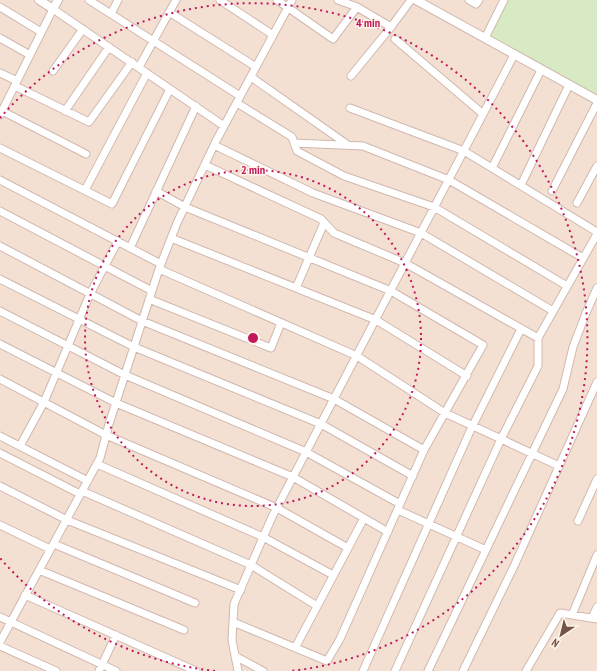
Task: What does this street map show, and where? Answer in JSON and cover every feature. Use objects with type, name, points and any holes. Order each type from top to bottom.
[{"type":"street","points":[[39,0],[53,8],[224,126]]},
{"type":"street","points":[[58,0],[16,83],[3,102],[1,113],[86,154]]},
{"type":"street","points":[[89,0],[154,41],[292,137],[297,151],[344,176],[434,207],[568,286]]},
{"type":"street","points":[[111,14],[118,0]]},
{"type":"street","points":[[139,67],[176,0]]},
{"type":"street","points":[[220,0],[273,35]]},
{"type":"street","points":[[277,0],[333,39],[357,7]]},
{"type":"street","points":[[0,642],[100,458],[149,299],[171,238],[214,145],[292,0]]},
{"type":"street","points":[[338,0],[357,7],[391,27]]},
{"type":"street","points":[[351,76],[411,0]]},
{"type":"street","points":[[416,0],[597,101],[552,191]]},
{"type":"street","points":[[470,0],[476,4],[479,0]]},
{"type":"street","points":[[485,38],[504,0]]},
{"type":"street","points":[[0,7],[42,32]]},
{"type":"street","points":[[169,12],[256,67]]},
{"type":"street","points":[[53,71],[83,29]]},
{"type":"street","points":[[0,38],[30,55]]},
{"type":"street","points":[[395,40],[483,114]]},
{"type":"street","points":[[65,111],[109,47]]},
{"type":"street","points":[[238,671],[232,640],[234,604],[263,537],[514,55]]},
{"type":"street","points":[[0,72],[16,83],[65,111],[89,122],[132,62]]},
{"type":"street","points":[[492,168],[541,70]]},
{"type":"street","points":[[85,190],[147,73]]},
{"type":"street","points":[[251,77],[348,145]]},
{"type":"street","points":[[521,186],[569,85]]},
{"type":"street","points":[[0,148],[112,204],[170,89]]},
{"type":"street","points":[[130,248],[196,106]]},
{"type":"street","points":[[350,108],[464,151],[597,233],[538,338],[538,366],[501,439],[395,671]]},
{"type":"street","points":[[294,143],[363,146],[449,180],[583,258]]},
{"type":"street","points":[[214,145],[313,193],[421,233],[553,312]]},
{"type":"street","points":[[205,164],[321,219],[334,233],[405,263],[538,338]]},
{"type":"street","points":[[577,202],[597,166]]},
{"type":"street","points":[[0,180],[130,248],[160,266],[281,323],[357,356],[446,413],[559,466]]},
{"type":"street","points":[[156,191],[185,207],[391,291],[483,345],[467,376],[424,450],[340,639],[327,661],[233,622]]},
{"type":"street","points":[[0,211],[152,291]]},
{"type":"street","points":[[296,288],[324,223]]},
{"type":"street","points":[[171,238],[376,320],[467,376]]},
{"type":"street","points":[[20,446],[44,402],[90,294],[118,242]]},
{"type":"street","points":[[0,246],[142,321],[334,399],[424,450]]},
{"type":"street","points":[[0,279],[134,347],[321,424],[413,476]]},
{"type":"street","points":[[428,671],[563,389],[573,347],[597,288]]},
{"type":"street","points":[[149,299],[271,348],[281,323]]},
{"type":"street","points":[[0,311],[125,374],[306,452],[429,524],[486,550]]},
{"type":"street","points":[[363,671],[472,426],[521,329]]},
{"type":"street","points":[[0,344],[116,403],[293,478],[388,532]]},
{"type":"street","points":[[0,379],[106,435],[277,508],[348,548]]},
{"type":"street","points":[[463,671],[515,564],[597,382]]},
{"type":"street","points":[[0,436],[88,481]]},
{"type":"street","points":[[0,453],[81,493],[251,565],[317,606]]},
{"type":"street","points":[[97,464],[263,537],[333,575]]},
{"type":"street","points":[[578,521],[597,479]]},
{"type":"street","points":[[0,486],[67,520],[241,590]]},
{"type":"street","points":[[295,648],[364,518]]},
{"type":"street","points":[[0,525],[195,603]]},
{"type":"street","points":[[572,615],[597,555]]},
{"type":"street","points":[[39,570],[184,630]]},
{"type":"street","points":[[26,595],[196,671]]},
{"type":"street","points":[[526,671],[560,612],[594,619],[597,607]]},
{"type":"street","points":[[0,618],[101,668],[116,671]]},
{"type":"street","points":[[101,668],[116,636]]},
{"type":"street","points":[[0,646],[56,671]]},
{"type":"street","points":[[235,656],[263,671]]},
{"type":"shaded area","points":[[0,0],[597,0],[597,671],[0,671]]},
{"type":"green space","points":[[508,0],[597,0],[597,100],[486,39]]}]
